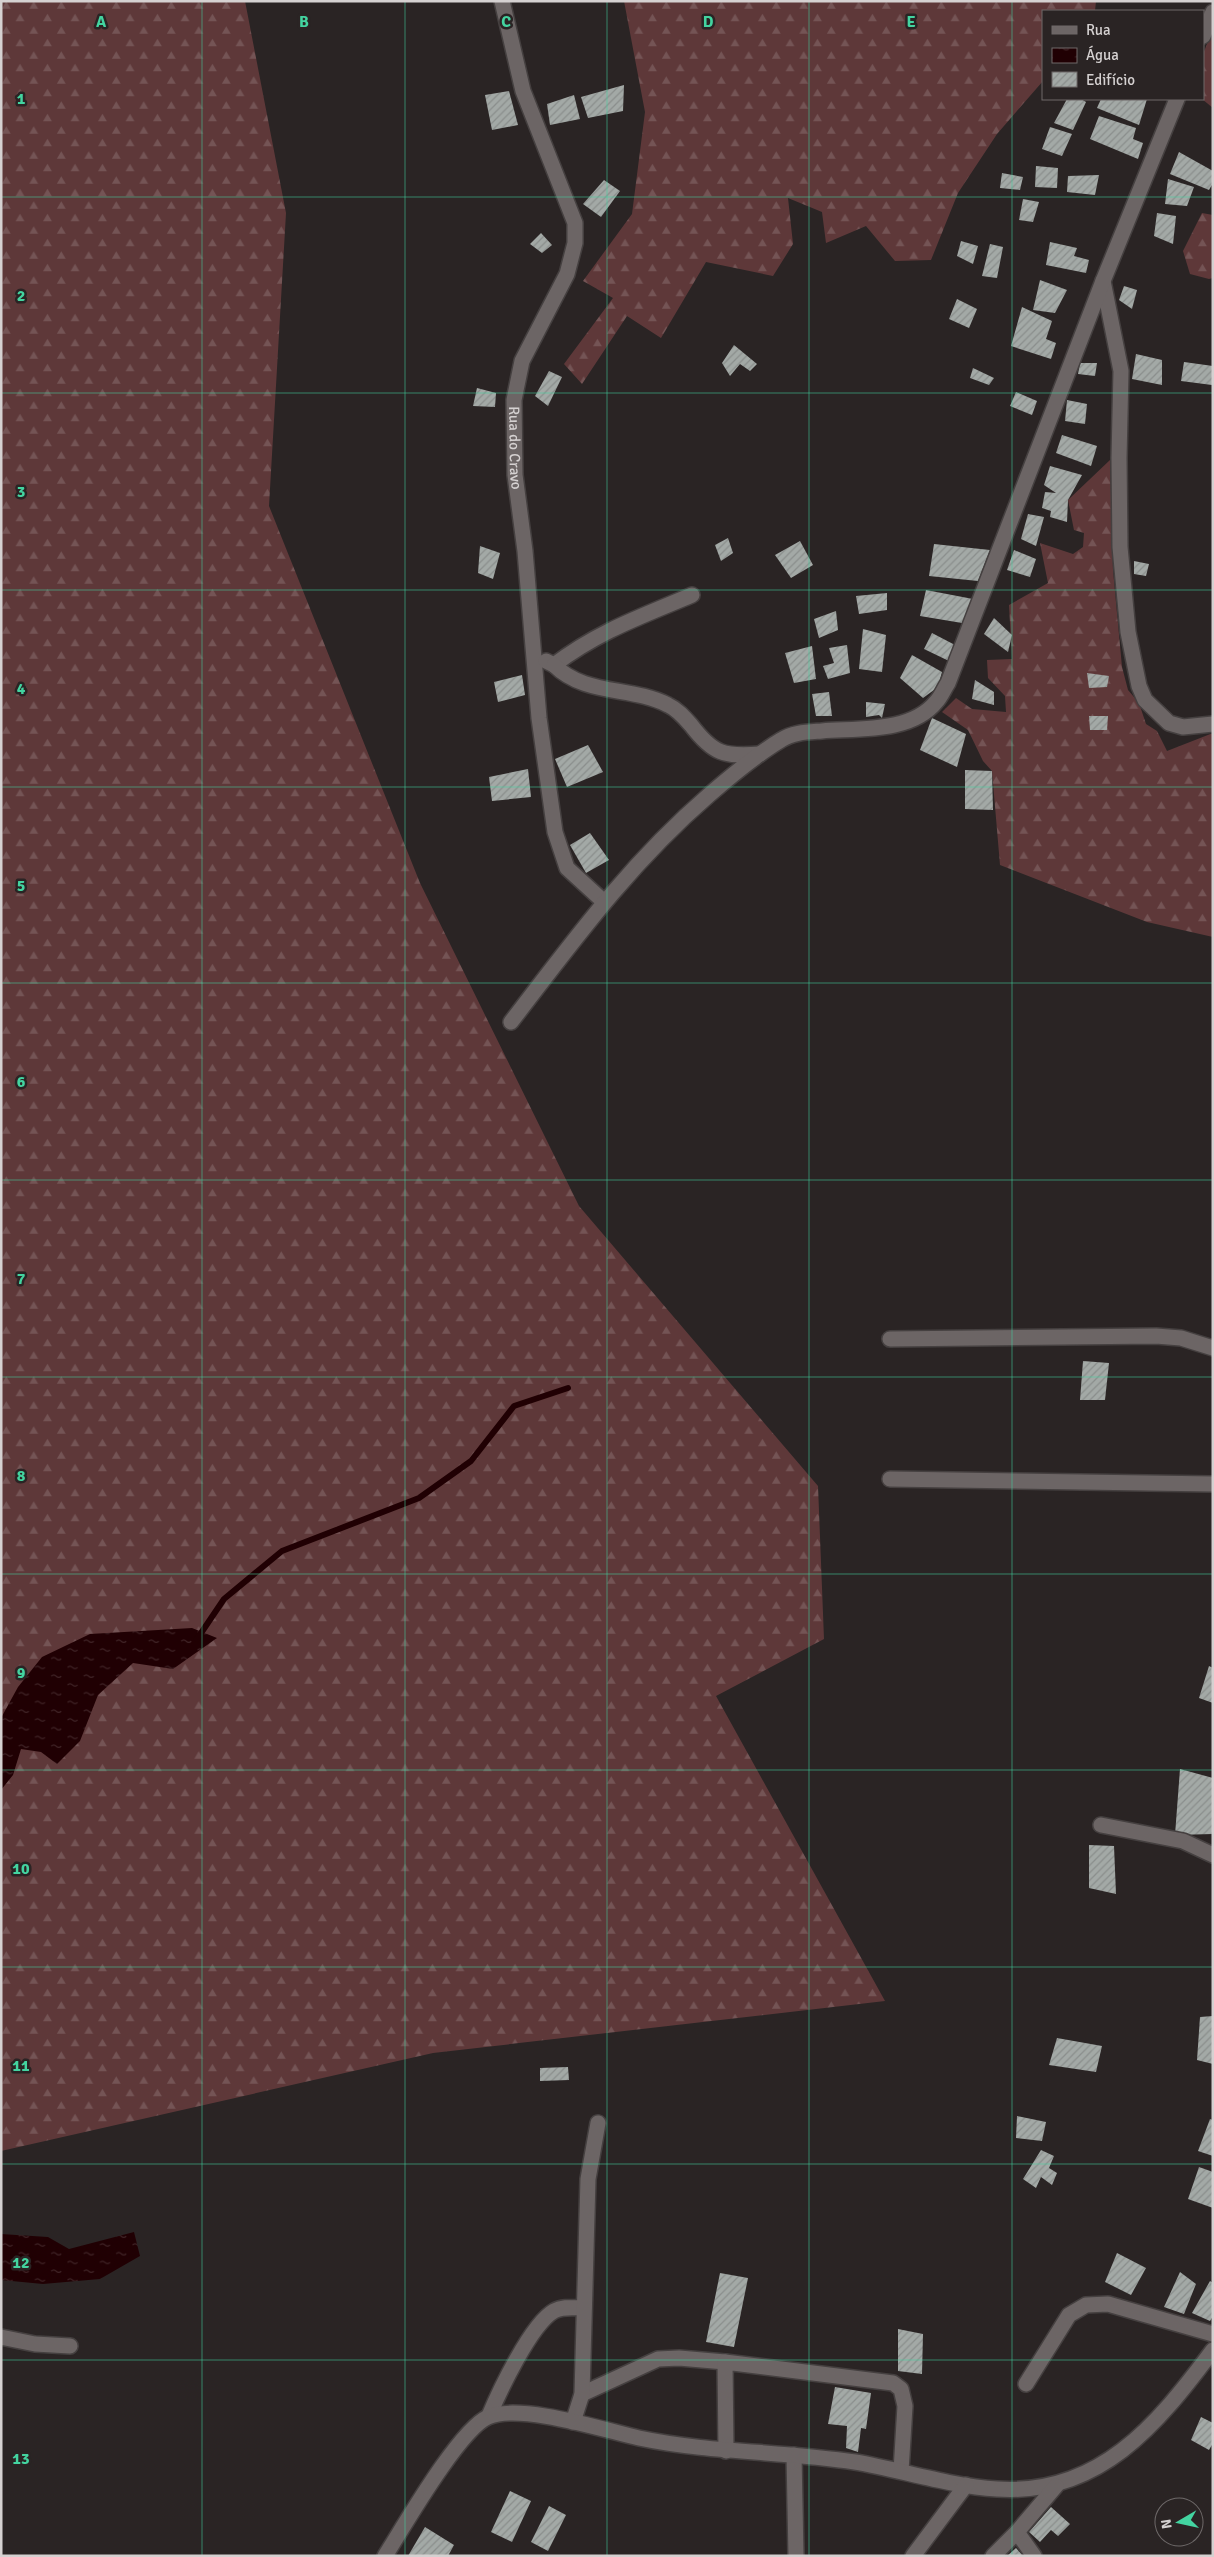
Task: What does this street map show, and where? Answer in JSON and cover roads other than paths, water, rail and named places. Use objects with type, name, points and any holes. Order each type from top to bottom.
[{"type":"street","name":"Rua do Cravo","points":[[502,1],[523,91],[575,223],[575,243],[567,274],[522,361],[514,400],[515,475],[525,551],[539,718],[548,792],[561,855],[567,868],[603,901]]},
{"type":"street","points":[[1204,34],[1213,12]]},
{"type":"street","points":[[510,1022],[603,901],[642,858],[684,817],[760,754],[784,738],[802,733],[900,724],[918,716],[936,703],[948,683],[1103,281],[1177,100]]},
{"type":"street","points":[[1103,281],[1121,371],[1119,458],[1120,547],[1128,632],[1139,686],[1145,700],[1169,723],[1183,728],[1213,724]]},
{"type":"street","points":[[554,665],[580,646],[615,626],[692,596]]},
{"type":"street","points":[[534,655],[554,665],[563,674],[575,681],[598,688],[655,699],[670,706],[684,716],[703,741],[715,751],[734,756],[760,754]]},
{"type":"street","points":[[890,1339],[1156,1336],[1182,1338],[1213,1348]]},
{"type":"street","points":[[890,1479],[1213,1484]]},
{"type":"street","points":[[1100,1825],[1183,1841],[1213,1855]]},
{"type":"street","points":[[573,2422],[582,2394],[588,2179],[598,2123]]},
{"type":"street","points":[[1026,2384],[1069,2315],[1086,2305],[1108,2304],[1213,2334]]},
{"type":"street","points":[[489,2416],[500,2391],[530,2338],[545,2319],[553,2312],[563,2308],[584,2308]]},
{"type":"street","points":[[1,2336],[35,2344],[70,2346]]},
{"type":"street","points":[[385,2556],[461,2441],[477,2424],[489,2416],[521,2414],[573,2422],[641,2438],[726,2451],[794,2455],[854,2462],[966,2485],[1023,2490],[1056,2486],[1109,2460],[1138,2439],[1176,2400],[1213,2350]]},
{"type":"street","points":[[582,2394],[658,2359],[679,2358],[893,2383],[901,2388],[905,2406],[901,2471]]},
{"type":"street","points":[[725,2362],[726,2451]]},
{"type":"street","points":[[794,2455],[796,2556]]},
{"type":"street","points":[[913,2556],[966,2485]]},
{"type":"street","points":[[993,2556],[1017,2532],[1056,2486]]},
{"type":"street","points":[[1017,2532],[1034,2556]]},
{"type":"water","points":[[192,1628],[217,1638],[173,1669],[133,1663],[98,1695],[80,1741],[57,1764],[41,1752],[21,1749],[13,1775],[1,1790],[1,1718],[18,1687],[42,1657],[90,1634]]},
{"type":"water","points":[[134,2232],[140,2256],[100,2279],[43,2284],[1,2280],[1,2234],[48,2237],[69,2249]]},
{"type":"waterway","points":[[197,1639],[224,1599],[282,1551],[419,1498],[471,1461],[514,1406],[568,1388]]}]
